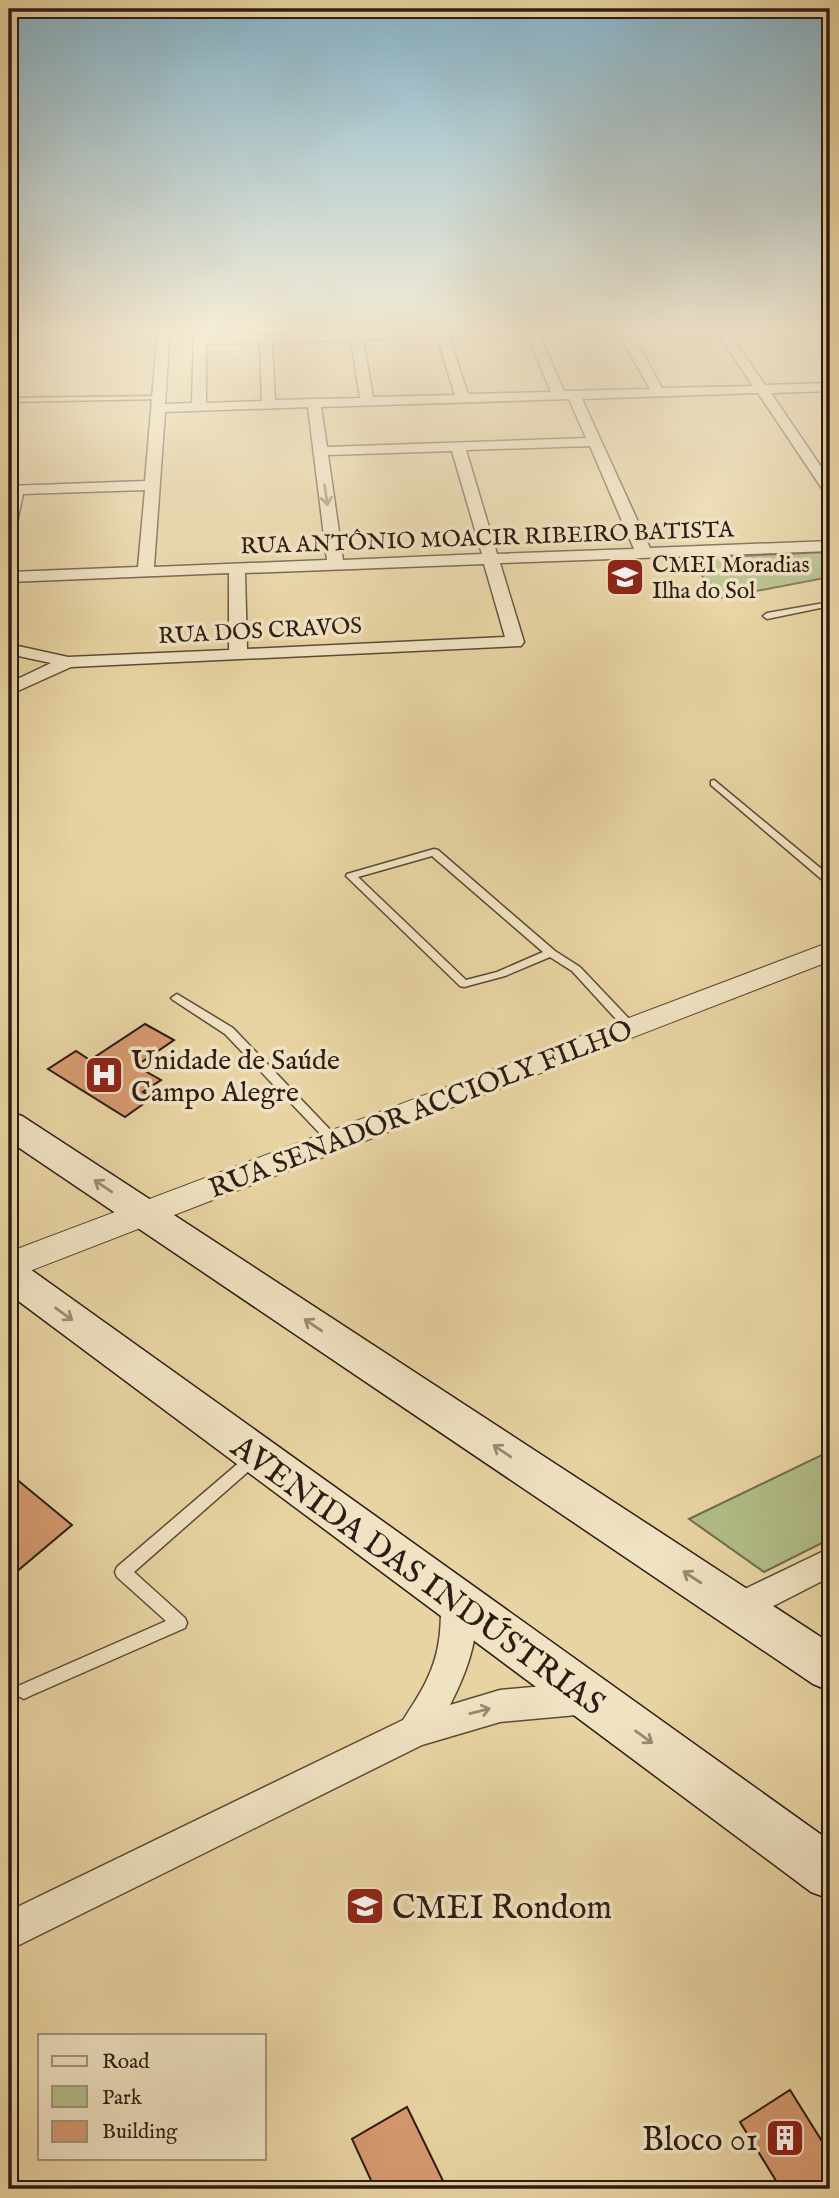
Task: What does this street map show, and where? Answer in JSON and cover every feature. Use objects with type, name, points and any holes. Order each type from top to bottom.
[{"type":"main road","points":[[9,1124],[830,1669]]},
{"type":"main road","name":"AVENIDA DAS INDÚSTRIAS","points":[[9,1274],[830,1872]]},
{"type":"street","points":[[146,572],[156,431]]},
{"type":"street","points":[[317,431],[336,565]]},
{"type":"street","points":[[588,431],[644,554]]},
{"type":"street","points":[[790,431],[830,490]]},
{"type":"street","points":[[320,451],[595,442]]},
{"type":"street","points":[[458,447],[491,559]]},
{"type":"street","points":[[9,523],[12,490],[152,485]]},
{"type":"street","name":"RUA ANTÔNIO MOACIR RIBEIRO BATISTA","points":[[9,577],[830,546]]},
{"type":"street","name":"RUA DOS CRAVOS","points":[[9,649],[68,662],[515,642],[491,559]]},
{"type":"street","points":[[237,569],[238,654]]},
{"type":"street","points":[[9,690],[68,662]]},
{"type":"street","name":"RUA SENADOR ACCIOLY FILHO","points":[[9,1266],[830,951]]},
{"type":"street","points":[[738,1608],[830,1562]]},
{"type":"street","points":[[415,1731],[452,1669],[458,1640],[458,1601]]},
{"type":"street","points":[[9,1931],[415,1731],[500,1706],[590,1698]]},
{"type":"lane","points":[[767,616],[830,604]]},
{"type":"lane","points":[[714,783],[830,881]]},
{"type":"lane","points":[[551,953],[501,974],[464,984],[351,876],[434,852],[551,953],[576,970],[630,1027]]},
{"type":"lane","points":[[177,998],[229,1031],[334,1141]]},
{"type":"lane","points":[[24,1691],[179,1623],[123,1572],[257,1455]]},
{"type":"green space","points":[[830,552],[830,577],[714,599],[693,558]]},
{"type":"green space","points":[[830,1451],[830,1539],[764,1572],[689,1519]]},
{"type":"building","name":"Unidade de Saúde Campo Alegre","points":[[145,1024],[174,1040],[136,1066],[161,1080],[143,1092],[153,1097],[125,1117],[48,1069],[76,1051],[90,1060]]},
{"type":"building","points":[[9,1473],[72,1525],[9,1578]]},
{"type":"building","name":"Bloco 01","points":[[790,2090],[830,2154],[830,2189],[781,2189],[740,2122]]},
{"type":"building","points":[[407,2107],[447,2189],[375,2189],[352,2139]]},
{"type":"place","name":"CMEI Moradias Ilha do Sol","points":[[625,577]]},
{"type":"place","name":"Unidade de Saúde Campo Alegre","points":[[104,1075]]},
{"type":"place","name":"CMEI Rondom","points":[[365,1906]]},
{"type":"place","name":"Bloco 01","points":[[785,2138]]}]
